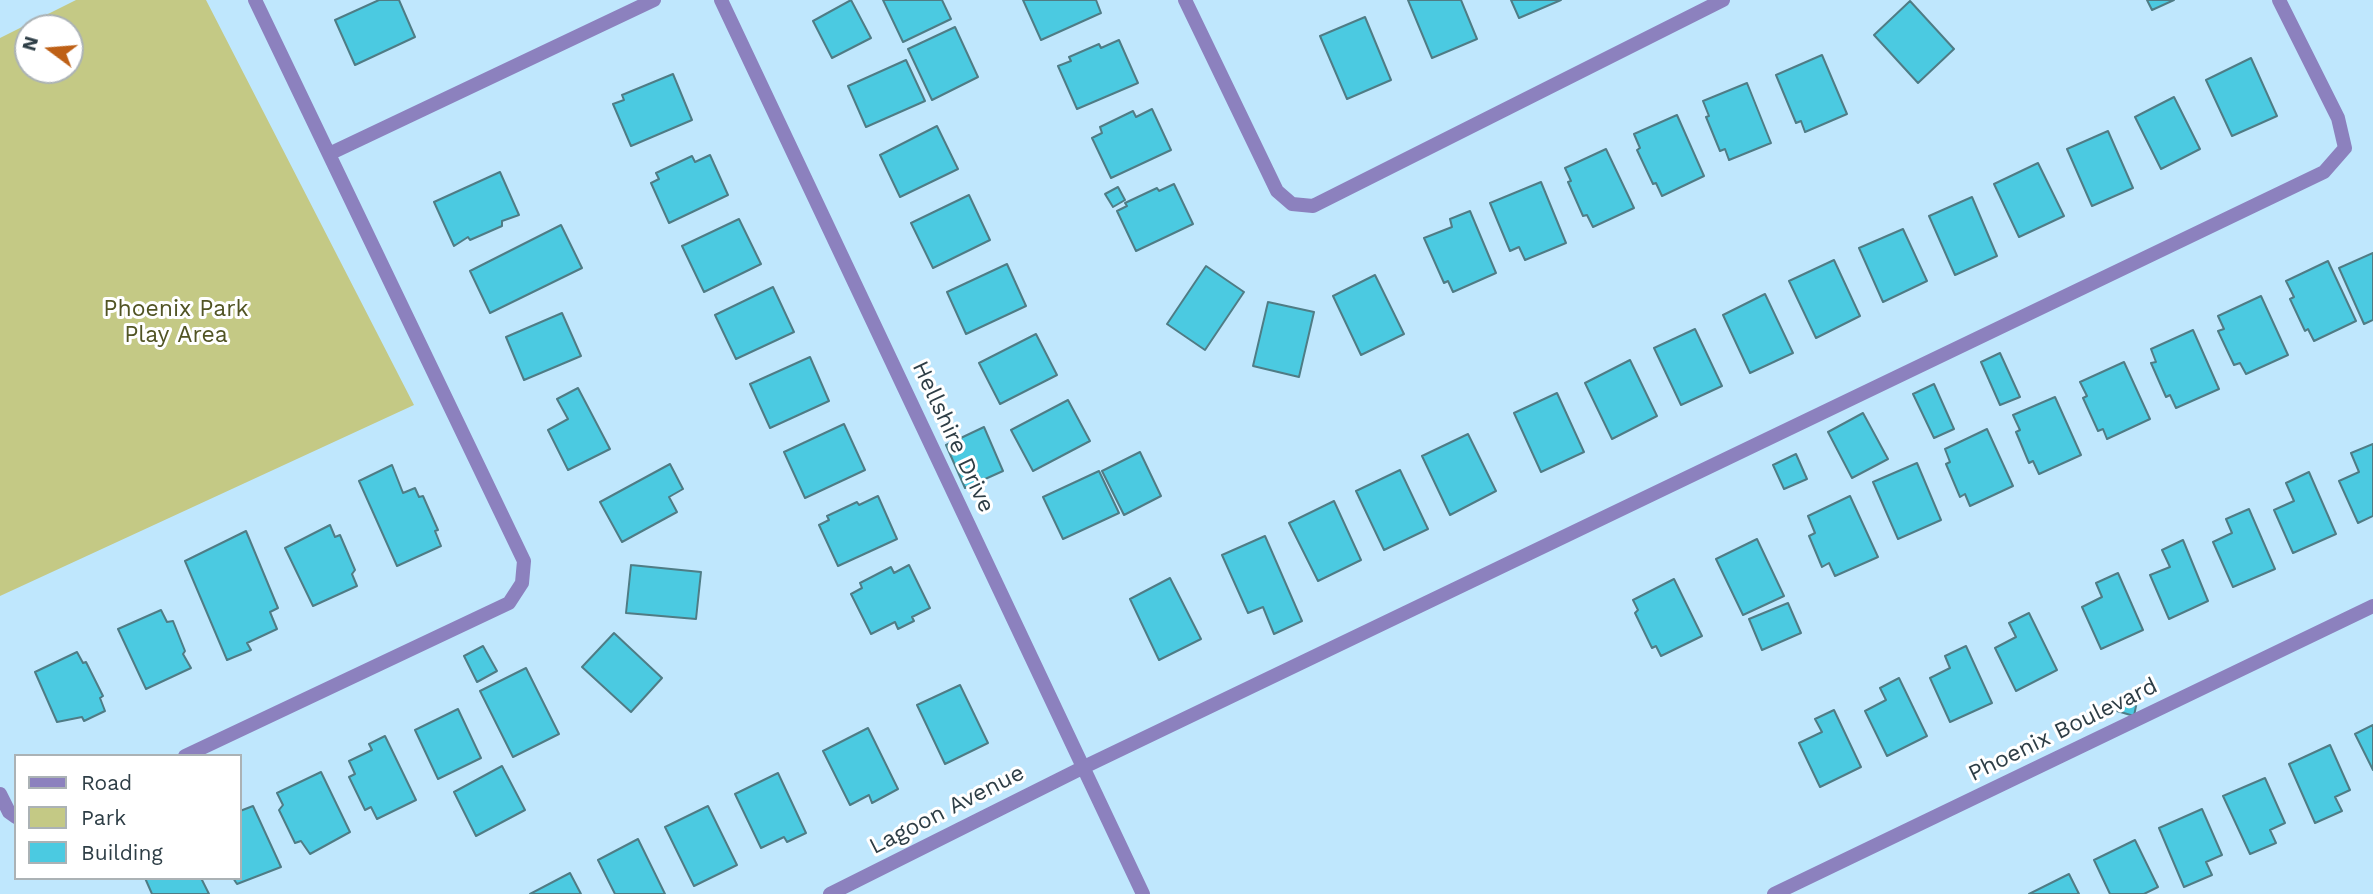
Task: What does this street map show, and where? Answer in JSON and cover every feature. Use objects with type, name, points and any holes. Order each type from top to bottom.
[{"type":"street","points":[[189,754],[509,603],[522,583],[524,561],[255,0]]},
{"type":"street","points":[[329,154],[654,0]]},
{"type":"street","name":"Hellshire Drive","points":[[721,0],[1143,894]]},
{"type":"street","points":[[1185,0],[1277,191],[1292,204],[1313,206],[1723,0]]},
{"type":"street","name":"Lagoon Avenue","points":[[830,894],[1084,767],[2324,172],[2345,148],[2337,118],[2279,0]]},
{"type":"street","name":"Phoenix Boulevard","points":[[1773,894],[2373,606]]},
{"type":"street","points":[[0,794],[9,812],[14,816]]},
{"type":"green space","name":"Phoenix Park Play Area","points":[[76,0],[206,0],[414,405],[0,596],[0,38],[14,31],[14,84],[84,84],[84,14],[48,14]]},
{"type":"building","points":[[379,0],[399,0],[415,37],[355,65],[335,20]]},
{"type":"building","points":[[851,0],[871,38],[832,58],[813,21]]},
{"type":"building","points":[[883,0],[942,0],[951,19],[903,42]]},
{"type":"building","points":[[1023,0],[1096,0],[1101,13],[1041,40]]},
{"type":"building","points":[[1408,0],[1461,0],[1477,39],[1432,58]]},
{"type":"building","points":[[1511,0],[1561,0],[1519,18]]},
{"type":"building","points":[[2147,0],[2174,0],[2152,10]]},
{"type":"building","points":[[1910,1],[1954,49],[1918,83],[1874,35]]},
{"type":"building","points":[[1365,17],[1391,80],[1347,99],[1320,36]]},
{"type":"building","points":[[955,27],[978,77],[932,100],[908,49]]},
{"type":"building","points":[[1119,40],[1138,83],[1077,109],[1058,66],[1071,61],[1069,57],[1099,44],[1101,48]]},
{"type":"building","points":[[1822,55],[1847,114],[1805,132],[1801,121],[1796,123],[1776,75]]},
{"type":"building","points":[[2251,58],[2277,116],[2232,136],[2206,80]]},
{"type":"building","points":[[906,60],[925,101],[866,127],[848,86]]},
{"type":"building","points":[[673,74],[692,120],[631,146],[613,104],[624,100],[622,95]]},
{"type":"building","points":[[1747,83],[1771,143],[1729,160],[1725,149],[1720,151],[1706,117],[1709,116],[1703,101]]},
{"type":"building","points":[[2174,97],[2200,149],[2161,169],[2135,117]]},
{"type":"building","points":[[1152,109],[1171,150],[1111,178],[1092,138],[1102,133],[1100,127],[1133,111],[1136,117]]},
{"type":"building","points":[[1677,115],[1704,176],[1662,196],[1656,183],[1653,184],[1637,150],[1640,148],[1634,134]]},
{"type":"building","points":[[937,126],[958,169],[900,197],[880,155]]},
{"type":"building","points":[[2108,131],[2133,188],[2092,206],[2067,149]]},
{"type":"building","points":[[1606,149],[1634,208],[1593,227],[1587,215],[1583,216],[1568,182],[1571,181],[1565,168]]},
{"type":"building","points":[[710,155],[728,195],[669,223],[651,183],[659,179],[656,173],[692,156],[695,162]]},
{"type":"building","points":[[2038,163],[2064,216],[2019,237],[1994,184]]},
{"type":"building","points":[[500,172],[519,215],[502,221],[502,226],[470,240],[468,237],[454,246],[434,202]]},
{"type":"building","points":[[1541,182],[1566,243],[1525,260],[1519,247],[1510,251],[1490,203]]},
{"type":"building","points":[[1174,184],[1193,224],[1136,251],[1117,211],[1127,206],[1125,203],[1157,188],[1159,191]]},
{"type":"building","points":[[1118,187],[1125,200],[1113,207],[1105,194]]},
{"type":"building","points":[[969,195],[990,240],[933,268],[911,223]]},
{"type":"building","points":[[1972,197],[1997,256],[1955,275],[1929,216]]},
{"type":"building","points":[[1470,211],[1496,273],[1453,292],[1448,281],[1444,283],[1424,238],[1452,227],[1450,219]]},
{"type":"building","points":[[739,219],[761,264],[704,292],[682,246]]},
{"type":"building","points":[[561,225],[582,268],[490,313],[470,271]]},
{"type":"building","points":[[1903,229],[1927,281],[1883,302],[1859,248]]},
{"type":"building","points":[[2373,253],[2373,320],[2364,324],[2339,268]]},
{"type":"building","points":[[1834,260],[1860,316],[1816,338],[1789,281]]},
{"type":"building","points":[[2328,261],[2356,321],[2314,341],[2308,329],[2305,331],[2290,299],[2294,297],[2286,281]]},
{"type":"building","points":[[1007,264],[1026,306],[966,334],[947,292]]},
{"type":"building","points":[[1206,266],[1244,292],[1205,350],[1167,324]]},
{"type":"building","points":[[1375,275],[1404,334],[1361,355],[1333,296]]},
{"type":"building","points":[[773,287],[794,332],[736,359],[715,315]]},
{"type":"building","points":[[1765,294],[1793,353],[1750,373],[1723,315]]},
{"type":"building","points":[[2261,296],[2288,355],[2246,374],[2240,363],[2234,365],[2218,331],[2224,329],[2218,316]]},
{"type":"building","points":[[1268,302],[1314,312],[1299,377],[1253,366]]},
{"type":"building","points":[[562,313],[581,356],[524,380],[506,337]]},
{"type":"building","points":[[1695,329],[1722,386],[1681,405],[1654,348]]},
{"type":"building","points":[[2193,330],[2219,389],[2176,408],[2170,395],[2166,397],[2151,363],[2156,362],[2151,349]]},
{"type":"building","points":[[1036,334],[1057,375],[1000,404],[979,363]]},
{"type":"building","points":[[2000,353],[2020,397],[2000,405],[1981,362]]},
{"type":"building","points":[[810,357],[829,401],[770,428],[750,384]]},
{"type":"building","points":[[1630,360],[1657,416],[1612,439],[1585,383]]},
{"type":"building","points":[[2124,362],[2150,419],[2107,439],[2103,429],[2098,431],[2083,398],[2087,396],[2080,382]]},
{"type":"building","points":[[1934,384],[1954,429],[1934,438],[1913,394]]},
{"type":"building","points":[[578,388],[610,449],[568,470],[548,430],[568,419],[557,399]]},
{"type":"building","points":[[1557,393],[1584,452],[1541,472],[1514,413]]},
{"type":"building","points":[[2055,397],[2081,455],[2039,474],[2033,461],[2029,463],[2016,432],[2020,430],[2013,415]]},
{"type":"building","points":[[1068,400],[1090,441],[1033,471],[1011,430]]},
{"type":"building","points":[[1863,413],[1888,459],[1852,478],[1828,432]]},
{"type":"building","points":[[844,424],[865,470],[805,498],[784,452]]},
{"type":"building","points":[[984,427],[1003,471],[965,488],[946,445]]},
{"type":"building","points":[[1987,429],[2013,486],[1970,506],[1965,494],[1960,497],[1946,464],[1950,462],[1945,449]]},
{"type":"building","points":[[1468,434],[1496,491],[1450,515],[1422,456]]},
{"type":"building","points":[[2373,444],[2373,516],[2358,523],[2339,481],[2359,472],[2351,453]]},
{"type":"building","points":[[1140,452],[1161,496],[1124,515],[1102,471]]},
{"type":"building","points":[[1796,454],[1807,479],[1784,489],[1773,465]]},
{"type":"building","points":[[1917,463],[1941,520],[1898,539],[1873,482]]},
{"type":"building","points":[[670,464],[683,489],[669,497],[677,512],[622,542],[600,502]]},
{"type":"building","points":[[392,465],[403,493],[415,488],[419,497],[423,496],[438,530],[435,531],[441,546],[397,566],[359,481]]},
{"type":"building","points":[[1400,470],[1428,529],[1384,550],[1356,491]]},
{"type":"building","points":[[1099,471],[1119,513],[1063,539],[1043,497]]},
{"type":"building","points":[[2309,472],[2336,534],[2293,553],[2274,510],[2294,501],[2286,483]]},
{"type":"building","points":[[878,496],[897,539],[838,566],[819,525],[829,520],[827,516]]},
{"type":"building","points":[[1850,496],[1878,557],[1835,576],[1829,563],[1822,567],[1809,536],[1815,533],[1808,516]]},
{"type":"building","points":[[1334,501],[1361,560],[1318,581],[1289,523]]},
{"type":"building","points":[[2249,509],[2275,569],[2233,587],[2213,542],[2232,533],[2226,519]]},
{"type":"building","points":[[330,525],[335,537],[340,535],[355,570],[352,574],[357,586],[313,606],[285,548]]},
{"type":"building","points":[[246,531],[278,608],[270,612],[277,629],[247,643],[251,650],[227,660],[185,561]]},
{"type":"building","points":[[1265,536],[1302,621],[1274,634],[1263,607],[1248,613],[1222,555]]},
{"type":"building","points":[[1757,539],[1784,596],[1743,615],[1716,559]]},
{"type":"building","points":[[2183,540],[2208,601],[2169,619],[2150,575],[2170,567],[2162,550]]},
{"type":"building","points":[[631,565],[701,572],[696,619],[626,613]]},
{"type":"building","points":[[909,565],[930,608],[912,617],[914,621],[898,629],[895,622],[871,634],[851,594],[862,588],[860,583],[891,567],[894,573]]},
{"type":"building","points":[[2118,573],[2143,630],[2101,649],[2082,607],[2102,597],[2096,583]]},
{"type":"building","points":[[1170,578],[1201,639],[1159,660],[1130,599]]},
{"type":"building","points":[[1674,579],[1702,636],[1661,656],[1656,646],[1652,648],[1635,613],[1638,610],[1633,600]]},
{"type":"building","points":[[1788,603],[1801,633],[1762,650],[1749,619]]},
{"type":"building","points":[[161,610],[167,622],[173,621],[185,651],[183,654],[191,668],[146,689],[118,629]]},
{"type":"building","points":[[2029,613],[2057,670],[2016,691],[1995,648],[2016,637],[2009,623]]},
{"type":"building","points":[[614,633],[662,678],[631,712],[582,667]]},
{"type":"building","points":[[483,646],[497,671],[477,682],[464,656]]},
{"type":"building","points":[[1966,646],[1992,703],[1950,722],[1930,678],[1950,668],[1945,656]]},
{"type":"building","points":[[77,652],[83,663],[86,662],[103,696],[100,698],[105,711],[84,721],[82,717],[57,722],[35,672]]},
{"type":"building","points":[[526,668],[559,734],[513,757],[480,691]]},
{"type":"building","points":[[1899,678],[1927,736],[1887,756],[1865,711],[1886,700],[1880,688]]},
{"type":"building","points":[[960,685],[988,743],[945,764],[917,705]]},
{"type":"building","points":[[2121,696],[2137,701],[2134,716],[2117,711]]},
{"type":"building","points":[[458,709],[481,758],[438,779],[415,730]]},
{"type":"building","points":[[1834,710],[1861,767],[1820,787],[1799,743],[1822,732],[1815,719]]},
{"type":"building","points":[[2373,725],[2373,770],[2355,734]]},
{"type":"building","points":[[868,728],[898,789],[872,803],[869,795],[850,805],[823,751]]},
{"type":"building","points":[[385,736],[416,800],[377,819],[371,807],[365,810],[349,777],[355,774],[349,761],[372,750],[369,744]]},
{"type":"building","points":[[2330,745],[2350,790],[2335,797],[2342,811],[2315,823],[2289,764]]},
{"type":"building","points":[[502,766],[525,810],[476,836],[454,792]]},
{"type":"building","points":[[321,772],[350,832],[310,854],[301,841],[295,843],[279,810],[283,805],[277,793]]},
{"type":"building","points":[[778,773],[806,833],[787,842],[784,837],[761,848],[735,794]]},
{"type":"building","points":[[2265,778],[2285,823],[2270,830],[2276,843],[2250,854],[2223,796]]},
{"type":"building","points":[[253,806],[281,867],[237,884],[234,880],[242,880],[242,810]]},
{"type":"building","points":[[708,806],[737,865],[694,886],[665,827]]},
{"type":"building","points":[[2202,809],[2222,855],[2206,862],[2212,875],[2184,887],[2159,828]]},
{"type":"building","points":[[638,839],[665,894],[615,894],[598,860]]},
{"type":"building","points":[[2135,840],[2158,887],[2144,894],[2110,894],[2094,860]]},
{"type":"building","points":[[570,873],[581,894],[530,894]]},
{"type":"building","points":[[2069,874],[2079,894],[2029,894]]},
{"type":"building","points":[[146,880],[202,880],[209,894],[152,894]]}]
